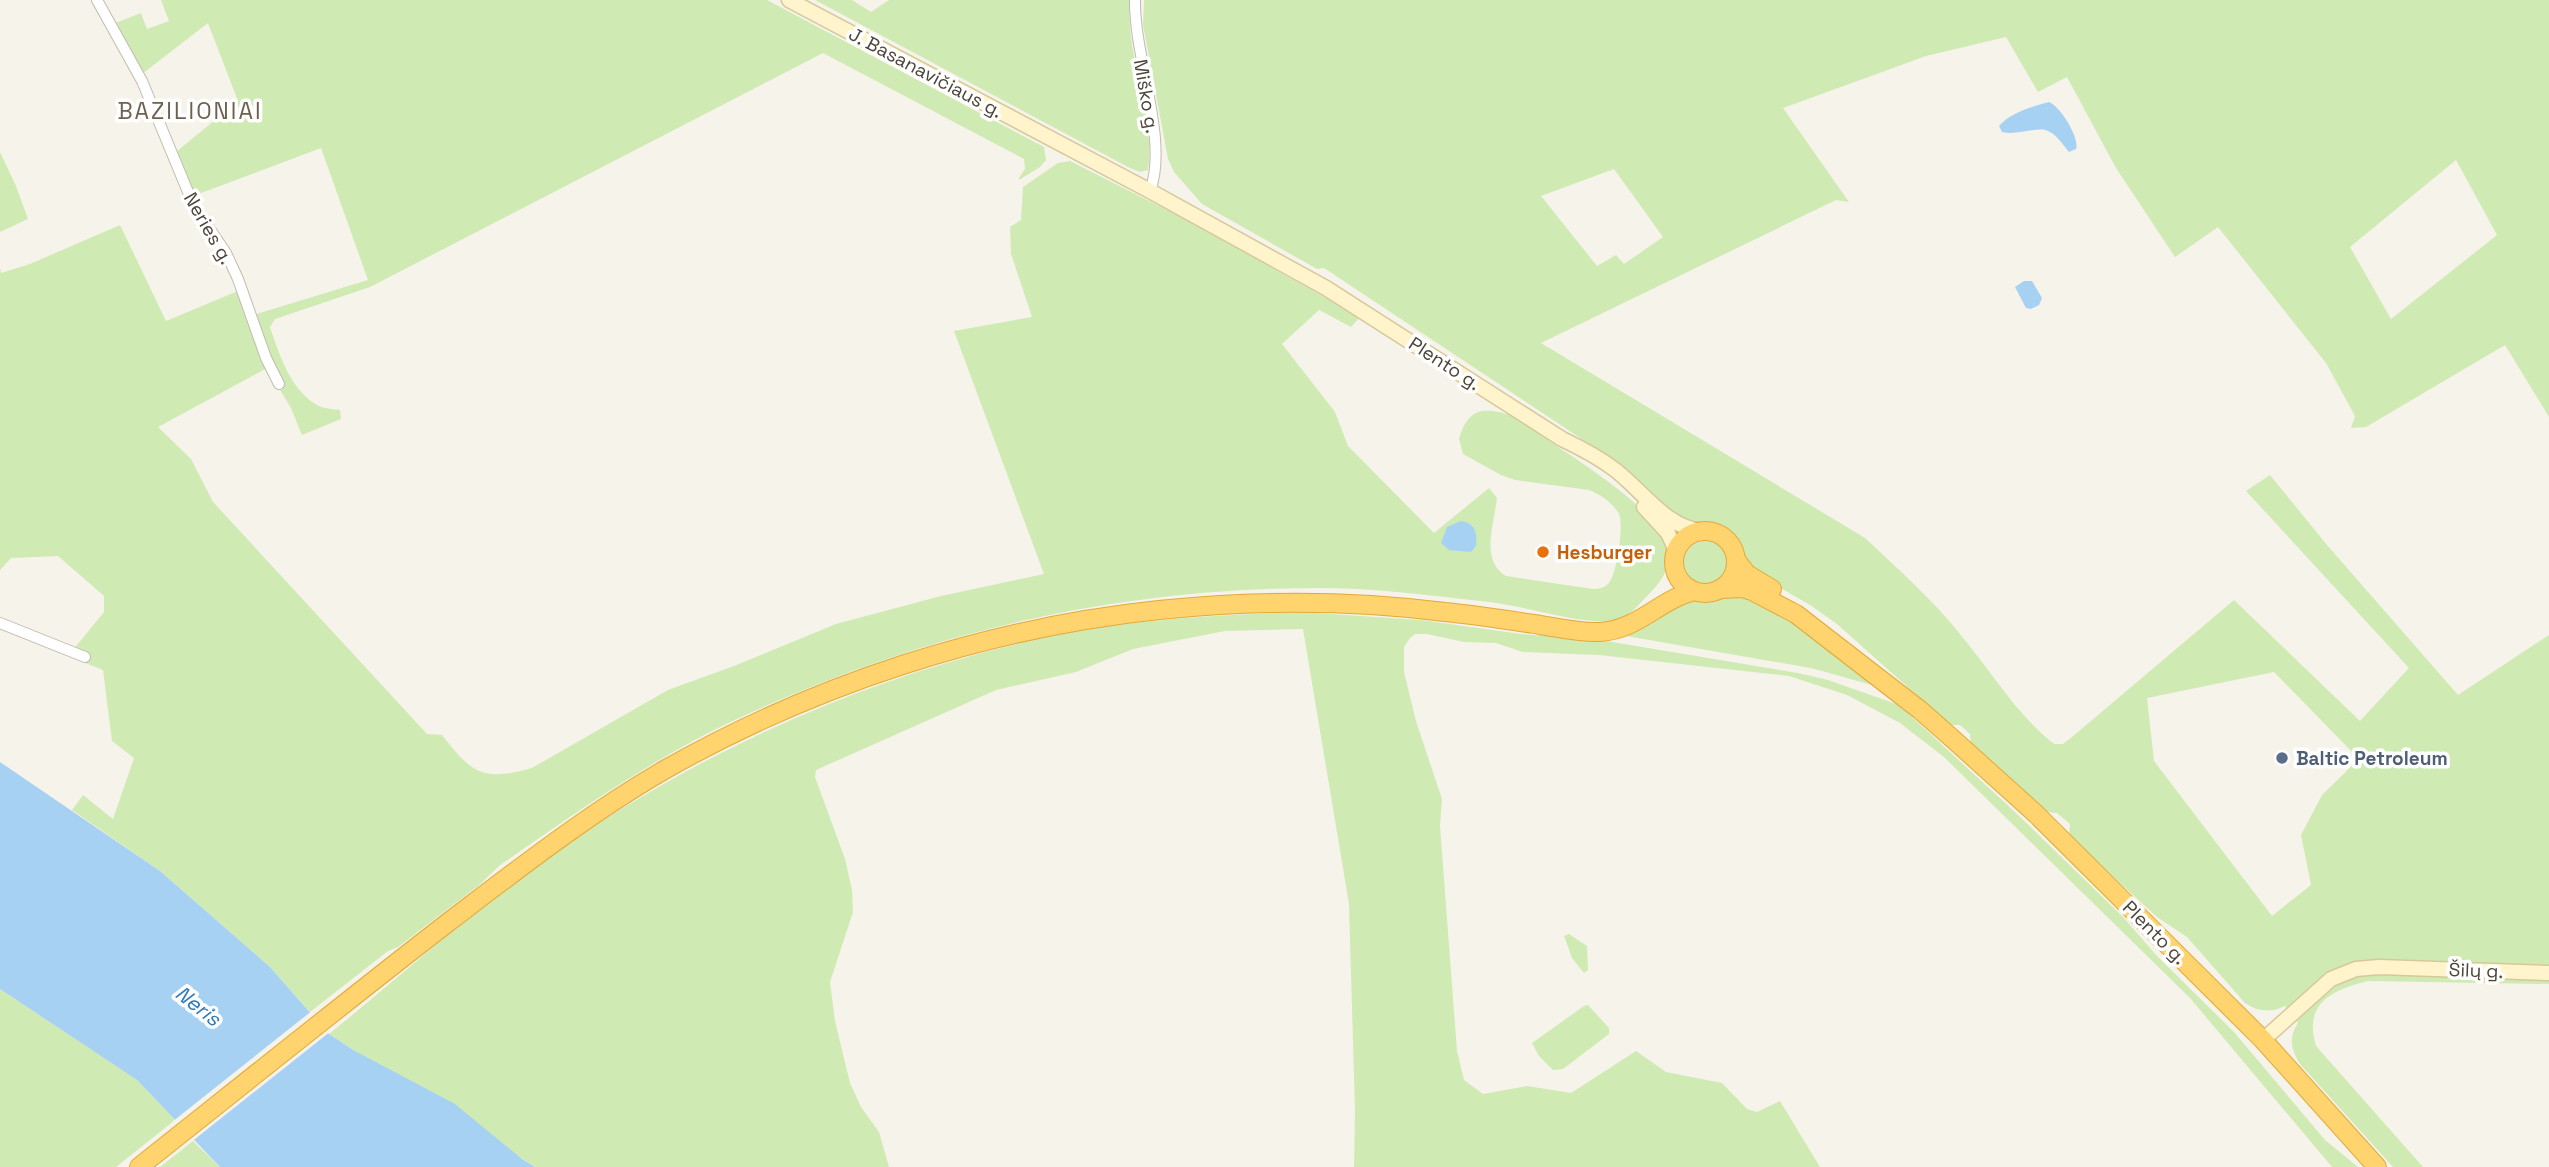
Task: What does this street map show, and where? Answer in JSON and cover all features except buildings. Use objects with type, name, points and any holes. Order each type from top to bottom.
[{"type":"highway","points":[[1618,629],[1647,608],[1665,590],[1675,559],[1686,537],[1702,531],[1713,532],[1730,542],[1737,561],[1733,577],[1721,589],[1703,593],[1685,586],[1678,577],[1675,559]]},
{"type":"highway","name":"Plento g.","points":[[1737,561],[1756,581],[1801,606],[1840,633],[1920,710],[2036,814],[2263,1040],[2377,1167]]},
{"type":"highway","name":"Plento g.","points":[[1721,589],[1742,588],[1752,591],[1796,614],[1920,710]]},
{"type":"highway","points":[[139,1167],[397,962],[542,851],[664,770],[713,744],[814,698],[892,669],[980,642],[1124,614],[1262,603],[1370,605],[1477,615],[1601,632],[1633,624],[1677,596],[1694,591]]},
{"type":"main road","name":"J. Basanavičiaus g.","points":[[789,0],[1150,191]]},
{"type":"main road","name":"Plento g.","points":[[1150,191],[1326,288],[1562,439],[1592,454],[1615,470],[1675,523],[1702,531]]},
{"type":"main road","name":"Plento g.","points":[[1562,439],[1648,510],[1668,533],[1675,559]]},
{"type":"main road","name":"Šilų g.","points":[[2263,1040],[2331,979],[2356,969],[2549,973]]},
{"type":"street","name":"Neries g.","points":[[97,0],[142,81],[193,204],[226,253],[266,358],[279,384]]},
{"type":"street","name":"Miško g.","points":[[1136,0],[1138,41],[1156,146],[1155,177],[1150,191]]},
{"type":"street","points":[[0,623],[85,657]]},
{"type":"green space","points":[[161,0],[767,0],[1044,147],[1046,160],[1019,180],[1025,169],[1024,159],[823,53],[370,287],[275,319],[270,327],[282,360],[294,382],[309,400],[319,406],[340,410],[341,419],[302,435],[291,408],[267,368],[158,427],[191,459],[213,502],[427,734],[442,735],[470,766],[480,771],[501,774],[532,768],[668,690],[836,624],[941,596],[1044,574],[954,331],[1032,317],[1011,254],[1010,227],[1021,220],[1023,187],[1058,163],[1070,161],[1181,217],[1360,317],[1351,327],[1319,310],[1282,344],[1335,412],[1348,446],[1434,533],[1489,488],[1497,498],[1491,552],[1498,569],[1506,576],[1593,589],[1605,586],[1611,579],[1617,561],[1621,529],[1619,514],[1610,503],[1589,490],[1515,480],[1463,454],[1459,439],[1464,425],[1482,411],[1498,412],[1528,425],[1617,488],[1649,517],[1667,545],[1669,559],[1666,571],[1655,588],[1633,610],[1613,621],[1570,618],[1490,602],[1383,591],[1340,588],[1244,590],[1169,596],[1021,621],[877,662],[737,719],[645,769],[499,866],[478,886],[310,1012],[270,967],[160,871],[72,810],[83,795],[113,819],[134,758],[112,741],[103,670],[68,656],[104,612],[104,596],[58,556],[11,558],[0,570],[0,268],[1,273],[30,264],[120,225],[166,321],[238,291],[247,317],[368,280],[321,148],[193,196],[176,152],[238,101],[208,23],[142,74],[113,24],[141,13],[147,29],[169,21]]},
{"type":"green space","points":[[815,0],[852,0],[871,12],[889,0],[1130,0],[1132,43],[1148,128],[1148,170],[1140,172],[1128,167]]},
{"type":"green space","points":[[1144,0],[2549,0],[2549,417],[2505,345],[2366,427],[2351,428],[2355,416],[2326,363],[2218,227],[2175,257],[2116,168],[2067,77],[2038,92],[2006,37],[1926,56],[1783,108],[1849,202],[1836,200],[1541,343],[1865,538],[1938,609],[2016,706],[2054,744],[2063,744],[2072,737],[2234,600],[2360,721],[2409,668],[2246,491],[2270,475],[2327,545],[2458,695],[2549,635],[2549,984],[2368,981],[2332,994],[2317,1009],[2314,1019],[2316,1046],[2423,1167],[2393,1167],[2300,1064],[2292,1044],[2298,1023],[2285,1006],[2265,1010],[2245,1003],[2187,937],[2157,917],[2069,836],[2070,824],[2057,813],[2046,812],[1971,744],[1970,734],[1960,725],[1950,725],[1837,624],[1753,572],[1747,566],[1742,548],[1735,537],[1725,529],[1714,525],[1694,525],[1675,516],[1621,465],[1324,268],[1317,269],[1202,204],[1174,172],[1168,159],[1143,25]],"holes":[[[2456,160],[2497,235],[2391,319],[2350,247]],[[1614,169],[1663,237],[1624,264],[1616,255],[1597,266],[1541,196]],[[2274,672],[2359,759],[2322,795],[2301,835],[2311,885],[2272,916],[2154,761],[2147,698]]]},
{"type":"green space","points":[[0,152],[28,219],[0,232]]},
{"type":"green space","points":[[1706,541],[1722,547],[1728,563],[1722,579],[1706,585],[1690,579],[1684,563],[1690,547]]},
{"type":"green space","points":[[1738,592],[1806,628],[1879,687],[1811,668],[1626,636],[1690,598],[1709,599]]},
{"type":"green space","points":[[1300,612],[1421,620],[1521,634],[1600,640],[1798,673],[1828,680],[1899,705],[2123,917],[2156,955],[2234,1032],[2325,1140],[2358,1167],[2332,1167],[2190,998],[1944,757],[1900,723],[1847,695],[1789,676],[1599,655],[1523,652],[1496,643],[1464,642],[1427,634],[1415,634],[1404,647],[1404,672],[1416,721],[1442,799],[1440,826],[1457,1051],[1464,1080],[1483,1094],[1527,1086],[1571,1093],[1636,1051],[1666,1072],[1722,1083],[1747,1109],[1757,1112],[1780,1101],[1820,1167],[1354,1167],[1349,904],[1303,629],[1225,631],[1133,649],[1076,672],[996,690],[816,770],[815,777],[845,859],[852,890],[853,912],[830,982],[835,1021],[850,1083],[861,1107],[879,1132],[889,1167],[535,1167],[329,1034],[460,925],[541,862],[666,783],[797,717],[935,666],[1078,631],[1161,620]]},
{"type":"green space","points":[[1569,934],[1587,946],[1588,970],[1584,973],[1572,958],[1564,936]]},
{"type":"green space","points":[[0,989],[137,1080],[175,1120],[116,1167],[0,1167]]},
{"type":"green space","points":[[1588,1005],[1609,1028],[1609,1034],[1563,1069],[1553,1070],[1539,1056],[1532,1043]]},
{"type":"green space","points":[[193,1141],[220,1167],[160,1167]]},
{"type":"water","points":[[2049,102],[2068,123],[2075,138],[2076,149],[2069,152],[2054,135],[2044,130],[2002,132],[1999,126],[2009,117]]},
{"type":"water","points":[[2024,281],[2032,281],[2042,298],[2039,305],[2031,309],[2026,308],[2015,287]]},
{"type":"water","points":[[1461,521],[1470,524],[1476,533],[1476,546],[1471,552],[1449,550],[1441,543],[1447,527]]},
{"type":"water","name":"Neris","points":[[0,762],[160,871],[270,967],[329,1034],[355,1051],[455,1104],[535,1167],[220,1167],[137,1080],[0,989]]},
{"type":"pier","points":[[313,1010],[331,1031],[190,1143],[172,1122]]},
{"type":"place","name":"Hesburger","points":[[1543,552]]},
{"type":"place","name":"Baltic Petroleum","points":[[2282,758]]},
{"type":"district","name":"BAZILIONIAI","points":[[190,111]]}]
